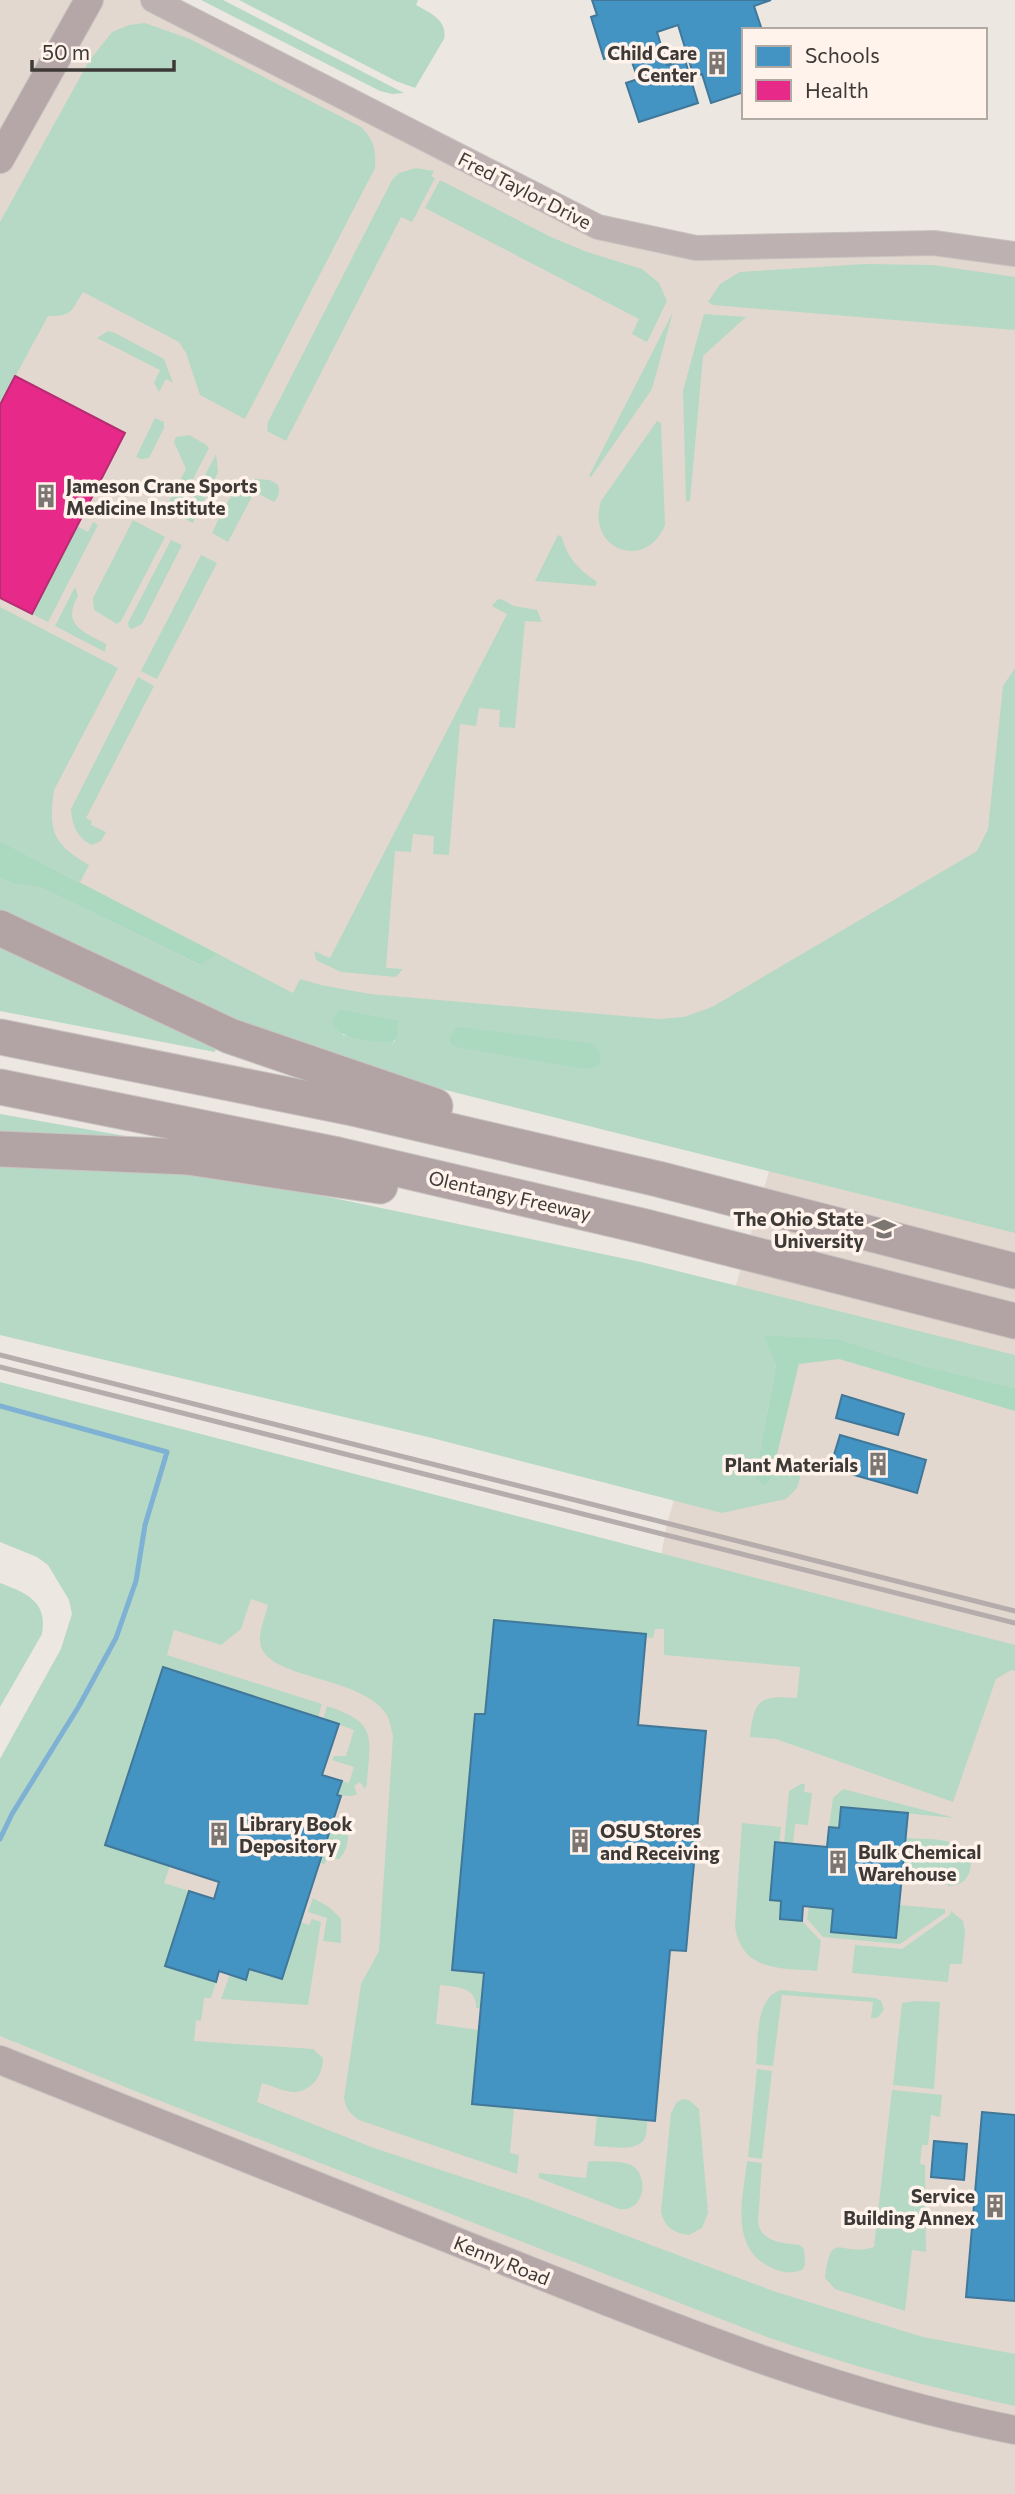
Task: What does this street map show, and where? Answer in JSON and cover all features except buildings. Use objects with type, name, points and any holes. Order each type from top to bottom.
[{"type":"highway","points":[[0,928],[230,1036],[310,1065],[658,1179]]},
{"type":"highway","points":[[0,1037],[348,1107],[658,1179],[1015,1270]]},
{"type":"highway","name":"Olentangy Freeway","points":[[0,1087],[338,1155],[646,1227],[1015,1321]]},
{"type":"highway","points":[[0,1149],[188,1157],[646,1227]]},
{"type":"main road","points":[[0,159],[89,0]]},
{"type":"main road","name":"Kenny Road","points":[[0,2060],[569,2287],[789,2369],[853,2391],[954,2418],[1015,2430]]},
{"type":"street","name":"Fred Taylor Drive","points":[[153,0],[534,196],[598,226],[696,248],[934,243],[1015,254]]},
{"type":"shaded area","name":"The Ohio State University","points":[[0,0],[153,0],[646,239],[1015,254],[1015,2494],[0,2494],[0,1759],[61,1649],[135,1450],[659,1566],[667,1524],[782,1126],[309,1021],[0,881]]},
{"type":"green space","points":[[201,0],[223,0],[404,93],[380,91]]},
{"type":"green space","points":[[239,0],[418,0],[416,5],[441,22],[445,32],[444,39],[415,88],[396,81]]},
{"type":"green space","points":[[145,23],[190,39],[361,127],[373,145],[375,168],[245,419],[200,395],[186,353],[179,342],[83,292],[70,311],[62,315],[48,316],[0,405],[0,222],[89,61],[112,32],[129,25]]},
{"type":"green space","points":[[416,168],[434,171],[431,176],[435,178],[412,222],[401,217],[286,441],[267,431],[268,422],[392,180],[399,173]]},
{"type":"green space","points":[[440,180],[551,237],[587,252],[642,269],[659,283],[667,301],[647,342],[632,334],[639,319],[425,208]]},
{"type":"green space","points":[[865,264],[933,265],[1015,277],[1015,330],[713,305],[708,302],[720,284],[740,272]]},
{"type":"green space","points":[[673,312],[652,389],[591,477],[589,476]]},
{"type":"green space","points":[[704,314],[746,317],[703,356],[690,501],[686,501],[683,391]]},
{"type":"green space","points":[[108,331],[164,359],[173,383],[166,379],[159,392],[154,383],[160,370],[97,338]]},
{"type":"green space","points":[[155,418],[164,422],[164,428],[149,458],[136,457]]},
{"type":"green space","points":[[657,421],[661,423],[665,525],[656,539],[645,548],[632,551],[620,549],[610,543],[602,532],[599,518],[601,501]]},
{"type":"green space","points":[[189,435],[209,448],[175,514],[165,509],[186,469],[174,442],[176,437]]},
{"type":"green space","points":[[216,454],[218,472],[193,523],[183,518]]},
{"type":"green space","points":[[255,479],[270,480],[277,484],[279,491],[276,500],[274,502],[259,494],[260,491],[256,489],[228,542],[212,533],[233,494]]},
{"type":"green space","points":[[133,520],[165,537],[117,624],[94,610],[93,598]]},
{"type":"green space","points":[[93,522],[98,525],[48,622],[32,614],[77,526],[88,532]]},
{"type":"green space","points":[[558,535],[562,537],[575,563],[597,582],[595,586],[535,581]]},
{"type":"green space","points":[[171,540],[182,545],[142,624],[129,628],[128,623]]},
{"type":"green space","points":[[201,555],[217,563],[157,679],[141,671]]},
{"type":"green space","points":[[75,587],[78,596],[73,606],[74,621],[83,631],[106,644],[105,652],[55,626]]},
{"type":"green space","points":[[501,599],[514,606],[537,610],[542,622],[525,621],[515,728],[499,727],[500,710],[479,708],[476,726],[460,724],[449,855],[433,854],[434,836],[413,834],[411,852],[395,851],[386,968],[403,969],[396,977],[341,972],[316,960],[314,951],[330,958],[507,614],[492,606]]},
{"type":"green space","points":[[0,607],[118,668],[54,790],[52,816],[56,835],[68,850],[89,865],[80,882],[0,841]]},
{"type":"green space","points":[[1015,668],[1015,1233],[390,1076],[276,1037],[0,911],[0,878],[14,884],[40,887],[199,965],[218,954],[293,993],[300,979],[370,994],[658,1019],[684,1017],[712,1007],[977,851],[988,829],[1003,686]],"holes":[[[340,1009],[397,1020],[395,1041],[392,1043],[343,1035]]]},
{"type":"green space","points":[[138,677],[154,686],[86,818],[92,821],[91,825],[106,832],[101,841],[92,845],[76,830],[71,809]]},
{"type":"green space","points":[[0,841],[218,954],[200,965],[40,887],[14,884],[0,878]]},
{"type":"green space","points":[[0,943],[216,1046],[215,1052],[0,1011]]},
{"type":"green space","points":[[340,1009],[397,1020],[396,1038],[392,1043],[357,1039],[342,1033],[332,1021]]},
{"type":"green space","points":[[457,1027],[590,1043],[600,1052],[600,1061],[597,1066],[586,1069],[457,1047],[450,1043],[450,1037]]},
{"type":"green space","points":[[0,1114],[125,1136],[124,1141],[0,1136]]},
{"type":"green space","points":[[0,1160],[68,1161],[256,1182],[641,1262],[1015,1355],[1015,1388],[920,1365],[838,1339],[765,1335],[776,1364],[755,1478],[764,1486],[771,1479],[777,1456],[802,1471],[797,1488],[786,1499],[722,1513],[432,1438],[0,1335]]},
{"type":"green space","points":[[764,1335],[838,1339],[920,1365],[1015,1388],[1015,1411],[839,1359],[799,1364],[771,1479],[764,1486],[755,1478],[776,1365]]},
{"type":"green space","points":[[0,1382],[1015,1645],[1015,1671],[1011,1670],[996,1679],[953,1802],[776,1739],[750,1737],[754,1715],[761,1702],[774,1698],[797,1698],[800,1667],[664,1655],[664,1629],[655,1629],[653,1638],[645,1637],[645,1634],[494,1620],[485,1714],[475,1714],[452,1970],[484,1973],[481,2008],[476,2008],[473,1996],[465,1989],[440,1985],[436,2024],[479,2030],[472,2104],[514,2108],[510,2153],[519,2155],[517,2174],[359,2120],[346,2105],[344,2098],[361,1984],[379,1951],[393,1736],[387,1715],[375,1702],[339,1685],[282,1666],[269,1658],[260,1642],[268,1605],[251,1599],[241,1629],[221,1645],[174,1630],[167,1655],[322,1704],[318,1717],[163,1668],[105,1845],[170,1866],[164,1883],[189,1891],[165,1966],[216,1982],[211,1998],[204,1998],[201,2021],[196,2020],[194,2041],[313,2049],[323,2058],[319,2075],[308,2088],[293,2092],[262,2083],[257,2102],[374,2148],[529,2199],[773,2291],[923,2337],[1015,2354],[1015,2406],[890,2375],[767,2337],[0,2036],[0,1759],[61,1649],[72,1614],[69,1600],[48,1565],[37,1557],[0,1542]]},
{"type":"green space","points":[[0,1583],[33,1600],[42,1614],[43,1623],[42,1634],[0,1707]]},
{"type":"green space","points":[[327,1706],[355,1718],[367,1733],[367,1783],[365,1789],[360,1782],[354,1786],[357,1794],[352,1796],[337,1795],[342,1781],[349,1783],[354,1767],[332,1760],[334,1756],[346,1756],[354,1730],[323,1719]]},
{"type":"green space","points":[[805,1784],[804,1792],[812,1793],[808,1825],[795,1824],[793,1844],[784,1844],[789,1791]]},
{"type":"green space","points":[[843,1789],[955,1818],[841,1807],[839,1828],[829,1827],[833,1798]]},
{"type":"green space","points":[[333,1822],[347,1830],[347,1846],[339,1859],[327,1858],[325,1864],[320,1863]]},
{"type":"green space","points":[[742,1823],[781,1827],[779,1843],[775,1843],[781,1901],[780,1919],[802,1921],[821,1941],[817,1971],[765,1965],[754,1960],[739,1941],[735,1926]]},
{"type":"green space","points":[[905,1838],[943,1840],[960,1847],[971,1861],[968,1876],[958,1884],[948,1886],[948,1881],[902,1877]]},
{"type":"green space","points":[[313,1898],[329,1907],[341,1919],[341,1943],[323,1941],[327,1918],[308,1912]]},
{"type":"green space","points":[[899,1905],[945,1909],[945,1913],[900,1944],[823,1937],[807,1919],[809,1907],[833,1909],[831,1932],[895,1938]]},
{"type":"green space","points":[[951,1911],[963,1921],[965,1932],[962,1964],[950,1964],[948,1982],[852,1973],[855,1945],[902,1949],[950,1915]]},
{"type":"green space","points":[[312,1919],[321,1922],[308,2005],[221,1999],[230,1974],[245,1979],[249,1969],[282,1979],[301,1922],[309,1925]]},
{"type":"green space","points":[[781,1990],[876,1998],[881,2001],[884,2010],[877,2018],[871,2018],[873,2002],[782,1995],[773,2066],[756,2064],[762,2011],[772,1995]]},
{"type":"green space","points":[[940,2002],[934,2089],[893,2085],[902,2003]]},
{"type":"green space","points":[[757,2069],[772,2071],[762,2159],[748,2157]]},
{"type":"green space","points":[[892,2090],[942,2095],[940,2117],[931,2115],[928,2145],[922,2145],[920,2164],[925,2165],[926,2252],[912,2250],[905,2311],[835,2289],[825,2278],[827,2262],[834,2249],[874,2247]]},
{"type":"green space","points":[[689,2100],[699,2109],[708,2213],[702,2228],[689,2235],[670,2228],[661,2212],[671,2113],[677,2102]]},
{"type":"green space","points":[[597,2115],[647,2120],[645,2138],[636,2146],[594,2146]]},
{"type":"green space","points":[[747,2161],[762,2163],[758,2223],[760,2229],[768,2238],[800,2245],[804,2249],[805,2265],[802,2270],[782,2272],[774,2269],[757,2258],[749,2247],[742,2220]]},
{"type":"green space","points":[[588,2162],[622,2162],[637,2170],[641,2177],[642,2192],[635,2205],[628,2209],[619,2209],[539,2178],[539,2173],[586,2178]]},
{"type":"waterway","points":[[0,1406],[167,1452],[145,1525],[136,1581],[116,1638],[79,1706],[12,1814],[0,1839]]},
{"type":"railway","points":[[0,1355],[1015,1611]]},
{"type":"railway","points":[[0,1367],[1015,1623]]},
{"type":"place","name":"Child Care Center","points":[[717,63]]},
{"type":"place","name":"Jameson Crane Sports Medicine Institute","points":[[46,496]]},
{"type":"place","name":"The Ohio State University","points":[[884,1229]]},
{"type":"place","name":"Plant Materials","points":[[878,1464]]},
{"type":"place","name":"Library Book Depository","points":[[219,1834]]},
{"type":"place","name":"OSU Stores and Receiving","points":[[580,1841]]},
{"type":"place","name":"Bulk Chemical Warehouse","points":[[838,1862]]},
{"type":"place","name":"Service Building Annex","points":[[995,2206]]}]
